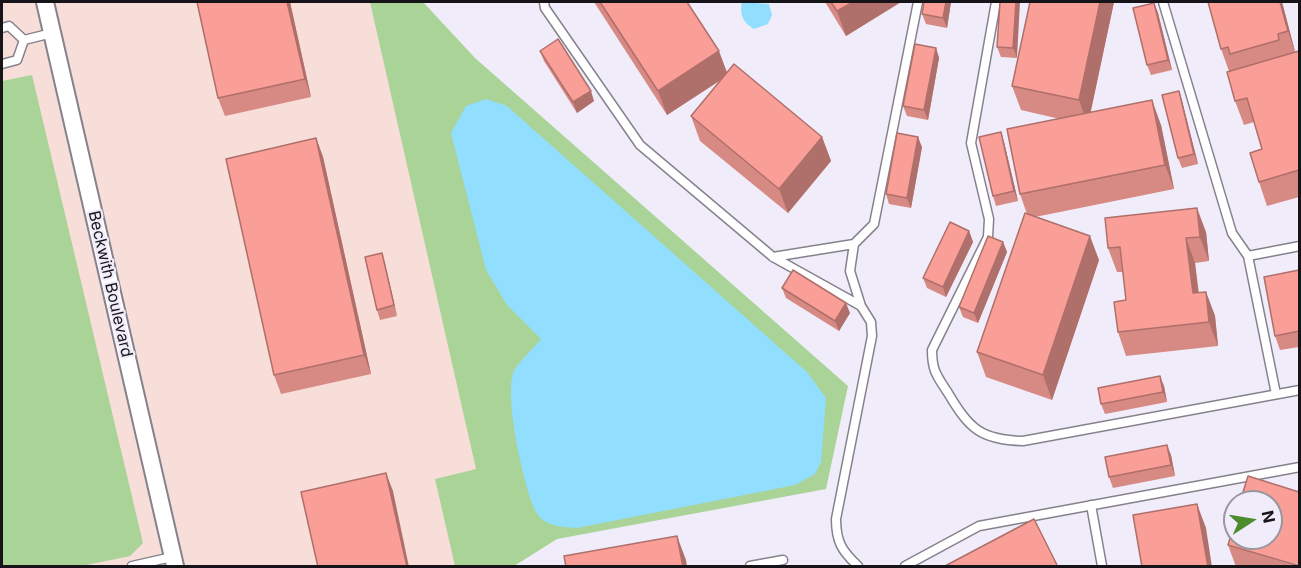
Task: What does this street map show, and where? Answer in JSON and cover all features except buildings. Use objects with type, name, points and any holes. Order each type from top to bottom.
[{"type":"street","name":"Beckwith Boulevard","points":[[45,2],[174,562]]},
{"type":"lane","points":[[544,2],[545,8],[640,145],[773,257],[861,306]]},
{"type":"lane","points":[[773,257],[854,244],[874,224],[918,2]]},
{"type":"lane","points":[[996,2],[971,143],[989,219],[988,237],[932,350],[932,369],[966,422],[978,431],[1004,441],[1023,441],[1299,390]]},
{"type":"lane","points":[[1163,2],[1232,233],[1248,256],[1276,394]]},
{"type":"lane","points":[[2,28],[9,26],[24,40]]},
{"type":"lane","points":[[24,40],[52,33]]},
{"type":"lane","points":[[2,64],[17,60],[24,40]]},
{"type":"lane","points":[[854,244],[850,271],[861,306],[871,322],[872,336],[836,519],[836,536],[842,551],[858,567]]},
{"type":"lane","points":[[1248,256],[1299,246]]},
{"type":"lane","points":[[905,567],[979,526],[1296,468]]},
{"type":"lane","points":[[1091,505],[1102,567]]},
{"type":"lane","points":[[750,567],[783,560]]},
{"type":"lane","points":[[132,567],[174,562]]},
{"type":"shaded area","points":[[2,2],[384,2],[514,566],[2,566]]},
{"type":"green space","points":[[370,2],[423,2],[475,58],[848,386],[826,489],[557,539],[514,566],[455,566],[435,479],[476,469]]},
{"type":"green space","points":[[32,75],[143,543],[130,556],[82,566],[2,566],[2,81]]},
{"type":"water","points":[[742,2],[769,4],[772,15],[768,24],[754,29],[750,27],[742,14]]},
{"type":"water","points":[[486,99],[507,106],[807,372],[826,398],[821,462],[815,474],[795,485],[577,528],[554,525],[540,517],[531,500],[516,442],[511,383],[514,371],[541,339],[507,305],[486,270],[451,133],[466,106]]}]
